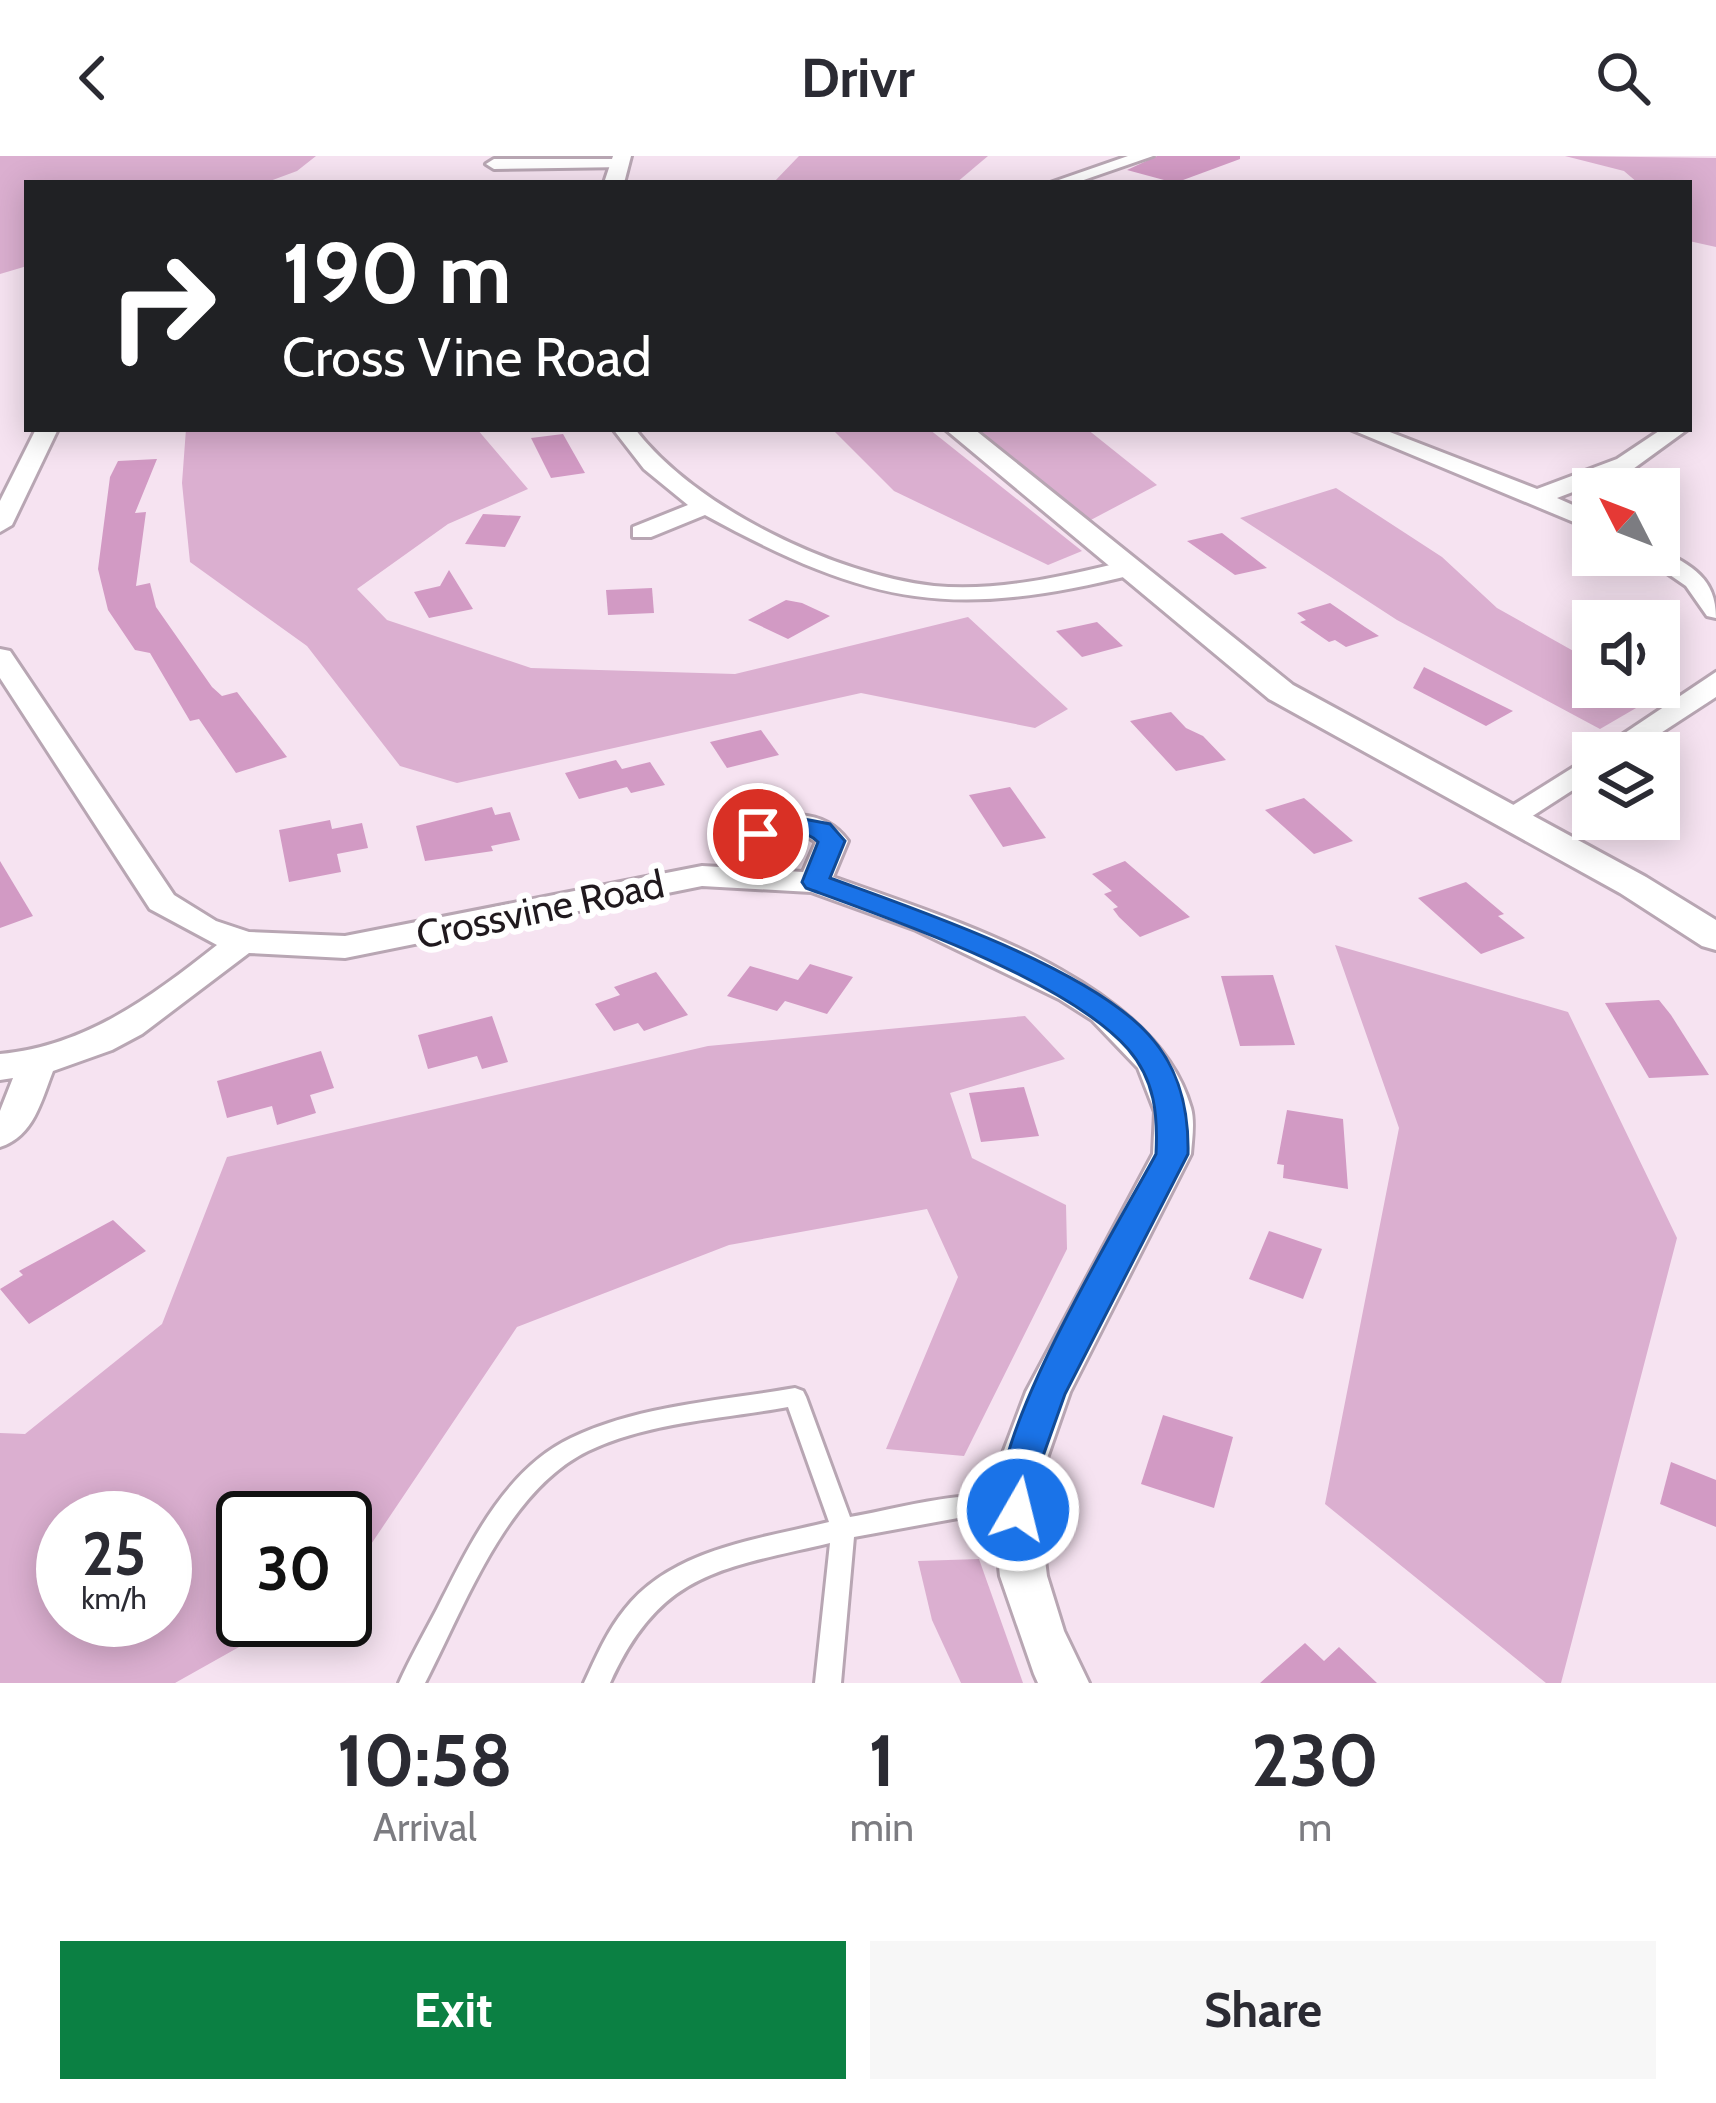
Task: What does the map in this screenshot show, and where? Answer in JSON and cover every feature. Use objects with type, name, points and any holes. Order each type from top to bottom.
[{"type":"street","points":[[1068,180],[1145,156]]},
{"type":"street","points":[[494,164],[619,168]]},
{"type":"street","points":[[0,525],[46,432]]},
{"type":"street","points":[[626,432],[654,472],[706,506],[831,569],[904,591],[1024,592],[1126,568]]},
{"type":"street","points":[[962,432],[1281,692],[1633,885],[1716,937]]},
{"type":"street","points":[[1369,432],[1572,512]]},
{"type":"street","points":[[1539,496],[1624,464],[1672,432]]},
{"type":"street","points":[[642,532],[706,506]]},
{"type":"street","points":[[1680,572],[1695,581],[1716,610]]},
{"type":"street","name":"Crossvine Road","points":[[0,657],[162,902],[205,931],[241,943],[345,947],[653,884],[727,877],[815,882],[928,923],[1071,991],[1139,1042],[1174,1112],[1172,1154],[1047,1394],[1023,1459],[1018,1548],[1039,1637],[1064,1683]]},
{"type":"street","points":[[1643,732],[1707,691],[1716,680]]},
{"type":"street","points":[[1509,818],[1572,778]]},
{"type":"street","points":[[727,877],[740,867],[758,834],[788,824],[812,825],[832,841],[815,882]]},
{"type":"street","points":[[0,1067],[38,1062],[105,1040],[140,1020],[241,943]]},
{"type":"street","points":[[0,1133],[16,1118],[38,1062]]},
{"type":"lane","points":[[412,1683],[492,1538],[531,1480],[558,1456],[619,1432],[795,1397],[843,1529],[828,1683]]},
{"type":"lane","points":[[597,1683],[620,1634],[642,1606],[672,1583],[729,1559],[843,1529],[968,1506],[1018,1510]]},
{"type":"shaded area","points":[[0,156],[316,156],[297,171],[273,180],[24,180],[24,267],[0,274]]},
{"type":"shaded area","points":[[799,156],[988,156],[960,180],[776,180]]},
{"type":"shaded area","points":[[1565,156],[1716,158],[1716,247],[1692,242],[1692,180],[1634,180],[1624,171]]},
{"type":"shaded area","points":[[186,432],[480,432],[528,489],[448,524],[357,589],[387,620],[531,668],[735,674],[968,617],[1068,709],[1035,728],[861,693],[457,783],[400,766],[307,646],[190,562],[182,483]]},
{"type":"shaded area","points":[[835,432],[933,432],[1082,551],[1048,565],[894,491]]},
{"type":"shaded area","points":[[981,432],[1091,432],[1157,485],[1087,522]]},
{"type":"shaded area","points":[[1336,488],[1442,557],[1497,608],[1572,650],[1572,708],[1636,708],[1600,729],[1397,620],[1240,518]]},
{"type":"shaded area","points":[[1335,945],[1568,1012],[1677,1238],[1561,1683],[1546,1683],[1325,1504],[1399,1128]]},
{"type":"shaded area","points":[[1025,1016],[1065,1059],[950,1093],[972,1158],[1066,1205],[1067,1249],[964,1456],[886,1449],[958,1277],[927,1209],[729,1245],[517,1327],[372,1543],[372,1491],[216,1491],[216,1647],[239,1647],[175,1683],[0,1683],[0,1433],[25,1434],[162,1324],[227,1157],[708,1046]]},
{"type":"shaded area","points":[[979,1559],[1023,1683],[961,1683],[932,1620],[918,1561]]},
{"type":"building","points":[[1157,156],[1240,156],[1183,180],[1127,170]]},
{"type":"building","points":[[563,434],[585,473],[551,478],[531,438]]},
{"type":"building","points":[[157,459],[135,513],[146,512],[136,586],[150,583],[156,607],[212,687],[222,696],[237,692],[287,757],[236,773],[199,719],[190,721],[150,653],[135,650],[108,610],[98,569],[110,477],[118,461]]},
{"type":"building","points":[[483,514],[521,516],[505,547],[465,544]]},
{"type":"building","points":[[1222,533],[1267,568],[1235,575],[1187,541]]},
{"type":"building","points":[[449,570],[473,609],[429,618],[414,592],[440,586]]},
{"type":"building","points":[[652,588],[654,613],[608,615],[606,590]]},
{"type":"building","points":[[786,600],[830,616],[788,639],[748,620]]},
{"type":"building","points":[[1330,603],[1379,636],[1346,647],[1335,640],[1329,642],[1300,622],[1306,620],[1297,613]]},
{"type":"building","points":[[1097,622],[1123,646],[1082,657],[1056,631]]},
{"type":"building","points":[[1424,667],[1513,711],[1486,726],[1413,688]]},
{"type":"building","points":[[1171,712],[1226,760],[1176,771],[1130,721]]},
{"type":"building","points":[[761,730],[779,755],[727,768],[710,742]]},
{"type":"building","points":[[616,760],[622,769],[650,762],[665,785],[631,793],[627,787],[579,799],[565,773]]},
{"type":"building","points":[[1010,787],[1046,838],[1003,847],[969,795]]},
{"type":"building","points":[[1304,798],[1353,841],[1314,854],[1265,810]]},
{"type":"building","points":[[492,807],[495,815],[510,812],[520,840],[491,846],[493,851],[425,861],[416,826]]},
{"type":"building","points":[[330,820],[332,829],[362,823],[368,848],[337,854],[341,872],[289,882],[279,830]]},
{"type":"building","points":[[0,861],[33,916],[0,928]]},
{"type":"building","points":[[1125,861],[1190,917],[1140,937],[1104,894],[1112,891],[1092,874]]},
{"type":"building","points":[[1466,882],[1525,938],[1481,954],[1418,898]]},
{"type":"building","points":[[810,964],[853,977],[827,1014],[785,1001],[777,1011],[727,996],[750,966],[798,980]]},
{"type":"building","points":[[656,972],[688,1015],[644,1031],[638,1023],[614,1031],[595,1004],[620,995],[614,987]]},
{"type":"building","points":[[1273,975],[1295,1045],[1240,1046],[1221,976]]},
{"type":"building","points":[[1659,1000],[1709,1075],[1649,1078],[1605,1003]]},
{"type":"building","points":[[492,1016],[508,1062],[482,1069],[477,1056],[428,1069],[418,1035]]},
{"type":"building","points":[[321,1051],[334,1088],[310,1095],[316,1113],[277,1125],[272,1106],[227,1118],[217,1081]]},
{"type":"building","points":[[1024,1087],[1039,1136],[981,1142],[969,1093]]},
{"type":"building","points":[[1287,1110],[1343,1119],[1348,1189],[1283,1178],[1284,1165],[1277,1164]]},
{"type":"building","points":[[113,1220],[146,1251],[29,1324],[0,1289],[23,1275],[19,1271]]},
{"type":"building","points":[[1269,1231],[1322,1249],[1303,1299],[1249,1279]]},
{"type":"building","points":[[1163,1415],[1233,1437],[1214,1508],[1141,1484]]},
{"type":"building","points":[[1671,1462],[1716,1480],[1716,1527],[1660,1504]]},
{"type":"building","points":[[1305,1643],[1324,1661],[1339,1647],[1377,1683],[1260,1683]]},
{"type":"route","points":[[758,834],[788,824],[821,829],[832,841],[815,882],[928,923],[1071,991],[1139,1042],[1167,1090],[1174,1112],[1172,1154],[1047,1394],[1023,1459],[1018,1510]]}]
